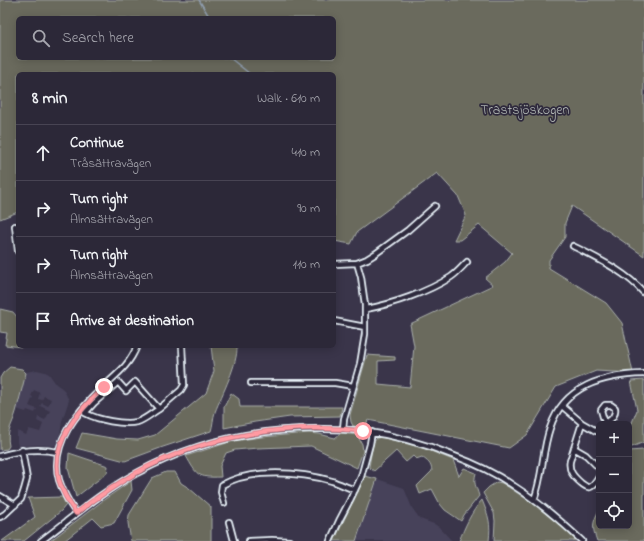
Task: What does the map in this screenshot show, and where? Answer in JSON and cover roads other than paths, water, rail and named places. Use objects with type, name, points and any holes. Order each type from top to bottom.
[{"type":"street","points":[[336,264],[357,263],[375,254],[418,222],[435,206]]},
{"type":"street","points":[[15,226],[16,232]]},
{"type":"street","points":[[573,246],[622,273],[644,292]]},
{"type":"street","points":[[366,310],[395,302],[432,287],[452,276],[467,262]]},
{"type":"street","points":[[343,429],[344,419],[364,341],[366,310],[361,277],[357,263]]},
{"type":"street","points":[[336,321],[365,327]]},
{"type":"street","points":[[76,513],[62,489],[57,469],[58,452],[66,431],[81,410],[118,375],[129,361],[136,348]]},
{"type":"street","points":[[159,408],[136,382],[126,391],[118,382],[94,402],[85,413],[112,421],[129,423],[138,422],[144,419],[159,408],[181,390],[184,385],[182,348]]},
{"type":"street","points":[[534,500],[539,487],[550,428],[553,420],[567,399],[578,390],[605,378],[644,374]]},
{"type":"street","points":[[251,382],[335,383],[353,386]]},
{"type":"street","points":[[562,406],[582,423],[596,431]]},
{"type":"street","points":[[582,423],[569,465],[576,478],[586,487],[592,486],[596,481]]},
{"type":"street","points":[[41,541],[100,496],[138,472],[178,454],[203,445],[245,435],[293,429],[343,429],[372,432],[394,437],[438,449],[464,460],[500,477],[534,500],[556,517],[582,541]]},
{"type":"street","points":[[330,541],[361,477],[372,432]]},
{"type":"street","points":[[574,448],[586,455],[596,465]]},
{"type":"street","points":[[0,456],[22,450],[37,449],[58,452]]},
{"type":"street","points":[[0,517],[21,499],[27,479],[22,450]]},
{"type":"street","points":[[224,503],[221,492],[222,485],[233,480],[258,474],[312,476],[333,481],[355,490]]},
{"type":"street","points":[[0,496],[15,505]]},
{"type":"street","points":[[229,522],[234,541]]},
{"type":"street","points":[[249,541],[289,541]]},
{"type":"waterway","points":[[199,0],[209,16]]},
{"type":"waterway","points":[[232,60],[248,72]]},
{"type":"park label","name":"Trastsjöskogen","points":[[525,109]]}]
